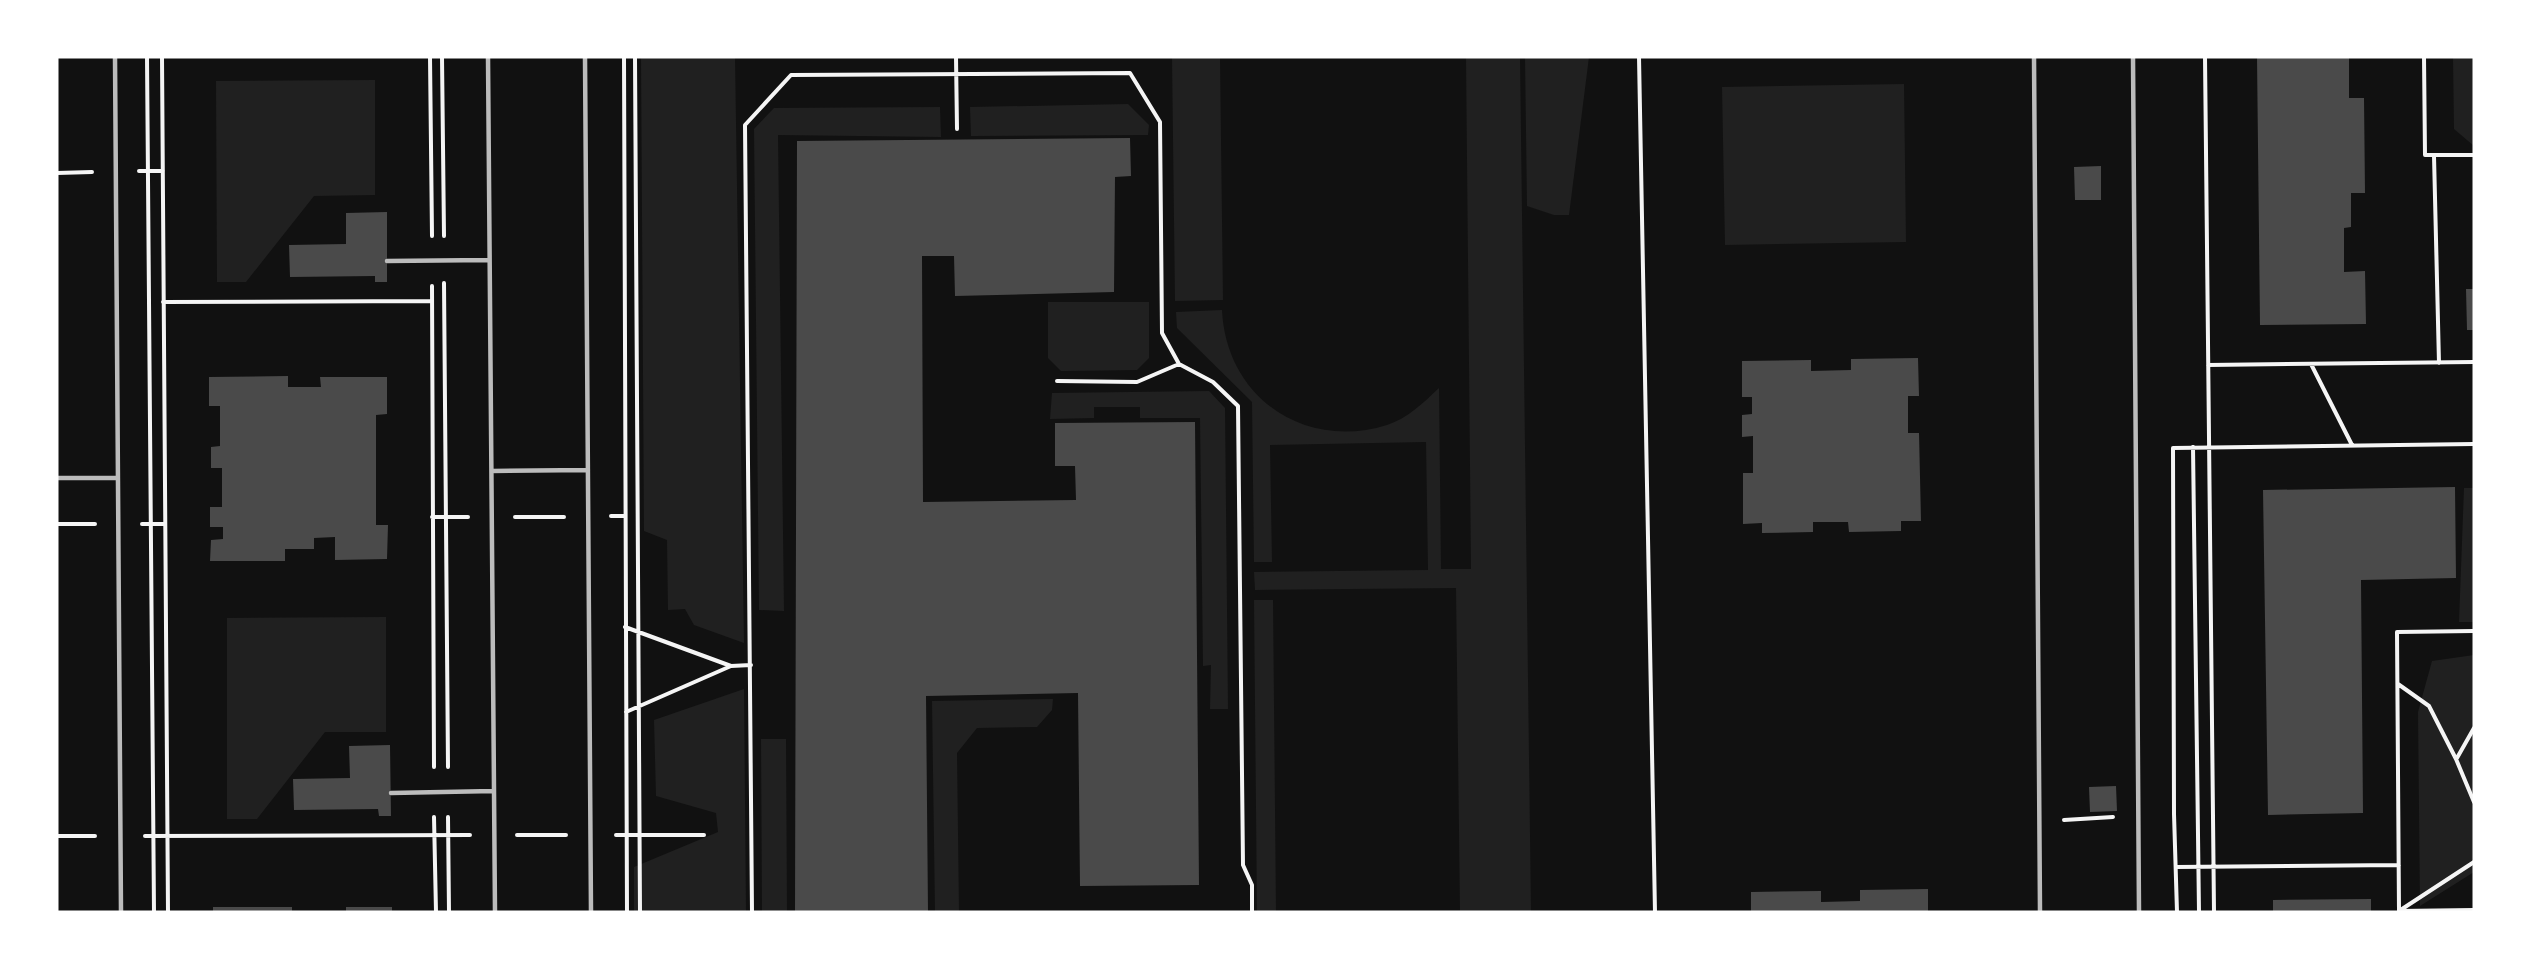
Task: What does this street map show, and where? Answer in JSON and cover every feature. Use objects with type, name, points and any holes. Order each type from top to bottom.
[{"type":"lane","points":[[115,57],[121,912]]},
{"type":"lane","points":[[488,57],[495,912]]},
{"type":"lane","points":[[585,57],[591,912]]},
{"type":"lane","points":[[2034,57],[2040,912]]},
{"type":"lane","points":[[2133,57],[2139,912]]},
{"type":"lane","points":[[387,261],[489,260]]},
{"type":"lane","points":[[492,471],[588,470]]},
{"type":"lane","points":[[57,478],[118,478]]},
{"type":"lane","points":[[391,793],[494,790]]},
{"type":"path","points":[[147,57],[154,912]]},
{"type":"path","points":[[162,57],[168,912]]},
{"type":"path","points":[[430,57],[436,912]]},
{"type":"path","points":[[442,57],[449,912]]},
{"type":"path","points":[[624,57],[627,912]]},
{"type":"path","points":[[635,57],[640,912]]},
{"type":"path","points":[[956,57],[957,129]]},
{"type":"path","points":[[1639,57],[1655,912]]},
{"type":"path","points":[[2205,57],[2214,912]]},
{"type":"path","points":[[2424,57],[2425,155],[2474,155]]},
{"type":"path","points":[[752,912],[746,125],[791,75],[1130,73],[1160,122],[1162,333],[1179,364],[1214,381],[1238,406],[1243,865],[1252,885],[1252,912]]},
{"type":"path","points":[[2434,156],[2439,363]]},
{"type":"path","points":[[164,302],[432,301]]},
{"type":"path","points":[[2208,365],[2474,362]]},
{"type":"path","points":[[1057,381],[1137,382],[1179,364]]},
{"type":"path","points":[[2311,364],[2352,445]]},
{"type":"path","points":[[2177,912],[2174,814],[2173,448],[2474,444]]},
{"type":"path","points":[[2193,447],[2199,912]]},
{"type":"path","points":[[432,518],[625,516]]},
{"type":"path","points":[[625,627],[730,666]]},
{"type":"path","points":[[2400,911],[2397,632],[2474,631]]},
{"type":"path","points":[[625,713],[730,666],[751,665]]},
{"type":"path","points":[[2397,684],[2429,706],[2456,759],[2474,802]]},
{"type":"path","points":[[2456,759],[2474,728]]},
{"type":"path","points":[[2040,821],[2138,816]]},
{"type":"path","points":[[57,836],[704,835]]},
{"type":"path","points":[[2400,911],[2474,862]]},
{"type":"path","points":[[2176,867],[2399,865]]},
{"type":"path","points":[[2400,911],[2474,910]]},
{"type":"shaded area","points":[[641,57],[735,57],[744,643],[694,625],[685,609],[668,610],[667,540],[644,531]]},
{"type":"shaded area","points":[[1172,57],[1220,57],[1223,300],[1175,301]]},
{"type":"shaded area","points":[[1466,57],[1520,57],[1531,912],[1460,912],[1456,588],[1255,590],[1254,572],[1428,570],[1426,442],[1270,445],[1272,562],[1254,562],[1252,402],[1177,328],[1176,312],[1222,310],[1227,341],[1238,368],[1254,391],[1275,410],[1299,423],[1327,430],[1356,431],[1395,422],[1439,388],[1441,569],[1471,569]]},
{"type":"shaded area","points":[[1525,57],[1589,57],[1569,215],[1554,215],[1527,206]]},
{"type":"shaded area","points":[[2453,57],[2474,57],[2474,146],[2454,129]]},
{"type":"shaded area","points":[[375,80],[375,195],[314,196],[246,282],[217,282],[216,81]]},
{"type":"shaded area","points":[[1904,84],[1906,242],[1725,245],[1722,87]]},
{"type":"shaded area","points":[[1128,104],[1149,125],[1148,135],[971,136],[970,107]]},
{"type":"shaded area","points":[[940,107],[941,137],[778,135],[784,611],[759,610],[754,129],[774,108]]},
{"type":"shaded area","points":[[1048,302],[1149,302],[1149,358],[1137,370],[1061,371],[1048,358]]},
{"type":"shaded area","points":[[1209,391],[1225,408],[1228,709],[1210,709],[1211,665],[1203,666],[1200,418],[1140,418],[1140,407],[1094,407],[1094,418],[1050,419],[1052,393]]},
{"type":"shaded area","points":[[2464,488],[2474,488],[2474,622],[2459,622]]},
{"type":"shaded area","points":[[1254,600],[1273,600],[1276,912],[1257,912]]},
{"type":"shaded area","points":[[386,617],[386,732],[325,732],[257,819],[227,819],[227,618]]},
{"type":"shaded area","points":[[2474,655],[2474,872],[2420,906],[2418,712],[2432,661]]},
{"type":"shaded area","points":[[744,689],[746,912],[634,912],[634,867],[718,832],[716,813],[656,796],[654,720]]},
{"type":"shaded area","points":[[1053,699],[1052,710],[1037,727],[977,728],[957,753],[959,912],[935,912],[932,701]]},
{"type":"shaded area","points":[[761,739],[786,739],[787,912],[762,912]]},
{"type":"building","points":[[2257,57],[2349,57],[2349,98],[2364,98],[2365,193],[2351,193],[2351,227],[2344,228],[2344,272],[2365,271],[2366,324],[2260,325]]},
{"type":"building","points":[[1130,138],[1131,176],[1115,177],[1114,292],[955,296],[954,256],[922,256],[923,502],[1076,500],[1075,466],[1055,466],[1055,423],[1195,422],[1199,885],[1080,886],[1078,693],[926,696],[928,912],[795,912],[797,141]]},
{"type":"building","points":[[2101,166],[2101,200],[2075,200],[2074,167]]},
{"type":"building","points":[[387,212],[387,282],[375,282],[375,276],[290,277],[289,245],[346,244],[346,213]]},
{"type":"building","points":[[2466,289],[2474,289],[2474,330],[2467,330]]},
{"type":"building","points":[[1918,358],[1919,396],[1908,396],[1908,433],[1919,433],[1921,521],[1901,521],[1901,531],[1849,532],[1848,522],[1813,522],[1813,532],[1762,533],[1762,523],[1743,524],[1743,473],[1753,473],[1753,436],[1742,437],[1742,415],[1752,414],[1752,397],[1742,397],[1742,361],[1811,360],[1811,371],[1851,370],[1851,359]]},
{"type":"building","points":[[288,376],[288,387],[321,387],[320,377],[387,377],[387,414],[376,415],[376,525],[388,525],[387,559],[335,560],[335,537],[314,538],[314,549],[285,549],[285,561],[210,561],[211,540],[223,539],[223,527],[210,527],[210,507],[222,507],[222,468],[211,468],[211,447],[220,446],[220,406],[209,406],[209,377]]},
{"type":"building","points":[[2455,487],[2456,578],[2361,580],[2363,813],[2268,815],[2263,490]]},
{"type":"building","points":[[390,745],[391,816],[379,816],[378,809],[294,810],[293,779],[350,778],[349,746]]},
{"type":"building","points":[[2116,786],[2117,811],[2090,812],[2089,787]]},
{"type":"building","points":[[1928,889],[1928,912],[1751,912],[1751,892],[1821,891],[1821,902],[1860,901],[1860,890]]},
{"type":"building","points":[[2371,899],[2371,912],[2273,912],[2273,900]]},
{"type":"building","points":[[213,907],[292,907],[292,912],[213,912]]},
{"type":"building","points":[[346,907],[392,907],[392,912],[346,912]]}]
